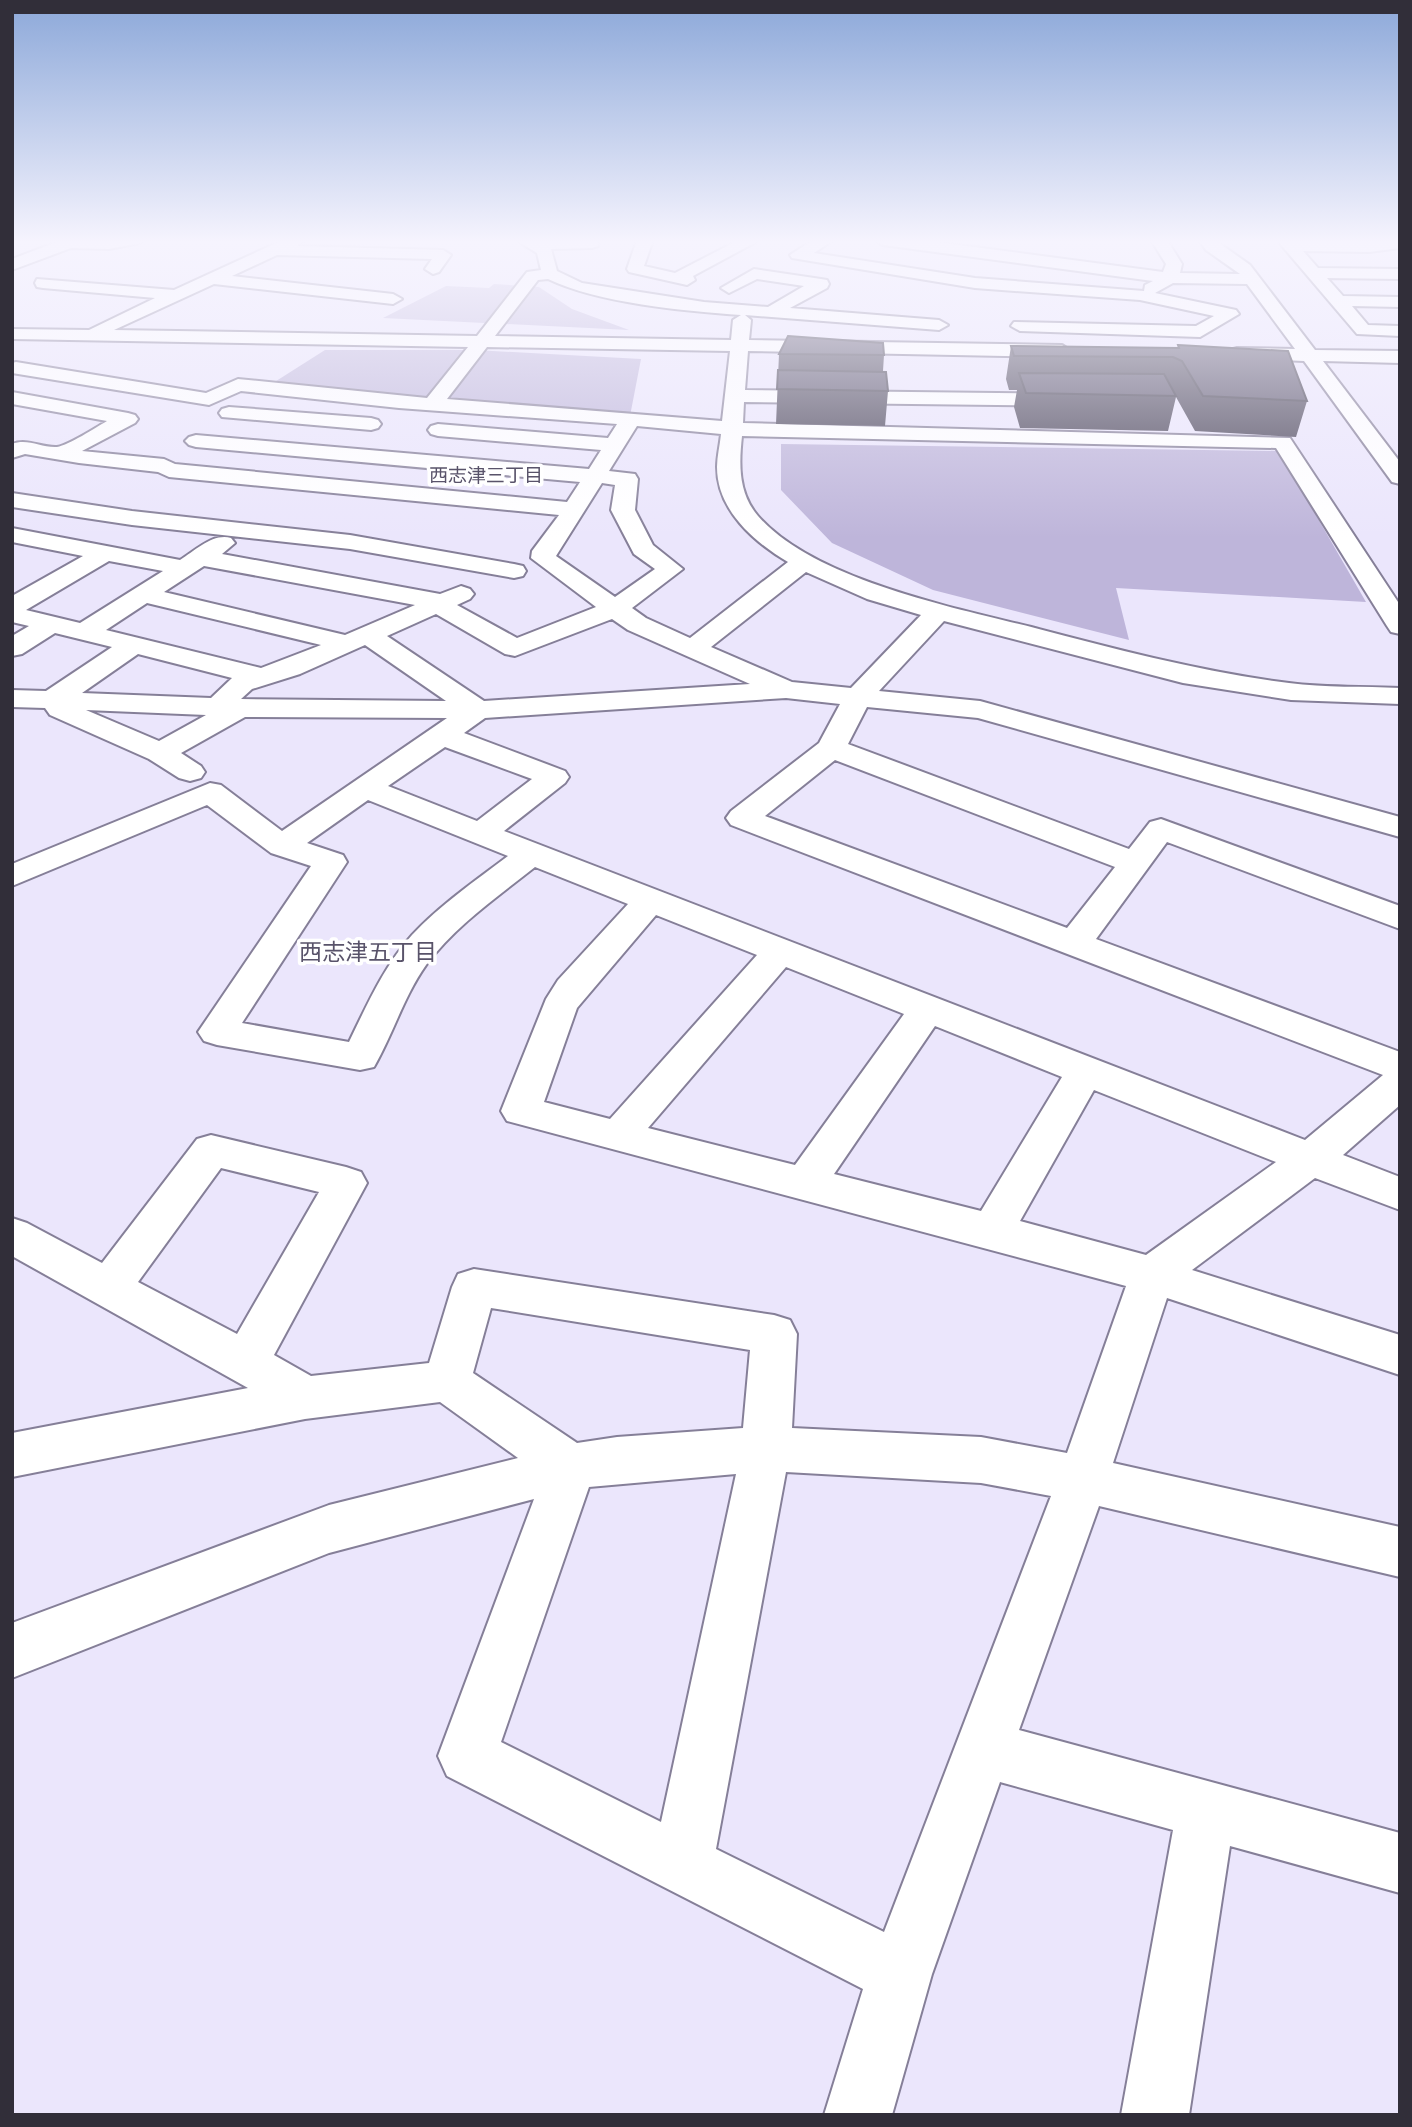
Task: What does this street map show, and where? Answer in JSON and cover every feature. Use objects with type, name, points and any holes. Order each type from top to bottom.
[{"type":"street","points":[[14,369],[78,339]]},
{"type":"street","points":[[336,339],[739,351],[1081,352]]},
{"type":"street","points":[[480,542],[302,520],[396,429],[428,403],[485,339]]},
{"type":"street","points":[[740,339],[728,468],[739,507],[775,541],[804,561],[859,587],[937,613],[1183,675],[1290,692],[1400,696]]},
{"type":"street","points":[[1297,339],[1400,477]]},
{"type":"street","points":[[739,351],[856,366],[994,369]]},
{"type":"street","points":[[1216,354],[1400,357]]},
{"type":"street","points":[[14,369],[209,399],[238,385],[732,430],[1283,442],[1400,626]]},
{"type":"street","points":[[164,466],[261,387]]},
{"type":"street","points":[[735,396],[1096,400]]},
{"type":"street","points":[[18,403],[128,419],[61,453]]},
{"type":"street","points":[[229,413],[396,429],[614,445]]},
{"type":"street","points":[[543,555],[631,419]]},
{"type":"street","points":[[1175,420],[1186,440]]},
{"type":"street","points":[[18,540],[194,563],[440,603],[515,648],[614,609],[671,569],[643,549],[623,510],[627,479],[196,441]]},
{"type":"street","points":[[12,452],[23,447],[164,466],[169,470],[573,510]]},
{"type":"street","points":[[12,500],[132,518],[350,542],[516,559],[543,555],[614,609],[692,649],[786,690]]},
{"type":"street","points":[[83,633],[194,563],[240,530]]},
{"type":"street","points":[[12,607],[104,553]]},
{"type":"street","points":[[160,753],[228,708],[242,683],[290,668],[440,603],[516,559]]},
{"type":"street","points":[[692,649],[804,561]]},
{"type":"street","points":[[144,595],[357,639],[478,710]]},
{"type":"street","points":[[937,613],[858,697],[831,748],[743,818],[1400,1067]]},
{"type":"street","points":[[12,614],[262,677]]},
{"type":"street","points":[[12,648],[51,624]]},
{"type":"street","points":[[55,698],[133,645]]},
{"type":"street","points":[[290,668],[349,710]]},
{"type":"street","points":[[12,698],[228,708],[478,710],[786,690],[981,710],[1400,827]]},
{"type":"street","points":[[55,698],[60,709],[160,753],[190,772]]},
{"type":"street","points":[[282,846],[478,710]]},
{"type":"street","points":[[441,734],[554,777],[481,833]]},
{"type":"street","points":[[831,748],[1135,863]]},
{"type":"street","points":[[364,788],[1400,1194]]},
{"type":"street","points":[[12,876],[210,792],[282,846],[331,862],[217,1032],[360,1057],[403,975],[422,946],[532,853]]},
{"type":"street","points":[[1073,945],[1161,829],[1400,918]]},
{"type":"street","points":[[650,901],[571,989],[559,1008],[521,1111],[992,1231],[1152,1275],[1400,1355]]},
{"type":"street","points":[[618,1136],[780,952]]},
{"type":"street","points":[[805,1183],[927,1010]]},
{"type":"street","points":[[992,1231],[1085,1071]]},
{"type":"street","points":[[858,2115],[900,1974],[1083,1479],[1152,1275],[1309,1160],[1400,1083]]},
{"type":"street","points":[[108,1289],[211,1150],[346,1183],[246,1362]]},
{"type":"street","points":[[12,1235],[246,1362],[305,1398]]},
{"type":"street","points":[[447,1381],[474,1287],[775,1334],[765,1449],[683,1863]]},
{"type":"street","points":[[12,1455],[305,1398],[447,1381],[571,1467]]},
{"type":"street","points":[[12,1651],[329,1529],[571,1467],[617,1460],[765,1449],[981,1460],[1083,1479],[1400,1552]]},
{"type":"street","points":[[571,1467],[467,1756],[900,1974]]},
{"type":"street","points":[[984,1749],[1400,1863]]},
{"type":"street","points":[[1155,2115],[1206,1811]]},
{"type":"shaded area","points":[[325,350],[475,350],[641,359],[630,416],[273,383]]},
{"type":"shaded area","points":[[781,444],[1279,451],[1366,602],[1116,588],[1129,640],[933,590],[832,543],[781,490]]},
{"type":"building","points":[[786,339],[832,339],[883,343],[884,355],[779,354]]},
{"type":"building","points":[[1178,345],[1288,351],[1307,401],[1203,396],[1182,361],[1173,357],[1014,356],[1011,346],[1179,348]]},
{"type":"building","points":[[778,370],[886,372],[888,391],[777,389]]},
{"type":"building","points":[[1019,373],[1164,374],[1176,396],[1026,393]]},
{"type":"district","name":"西志津三丁目","points":[[486,475]]},
{"type":"district","name":"西志津五丁目","points":[[368,952]]}]
